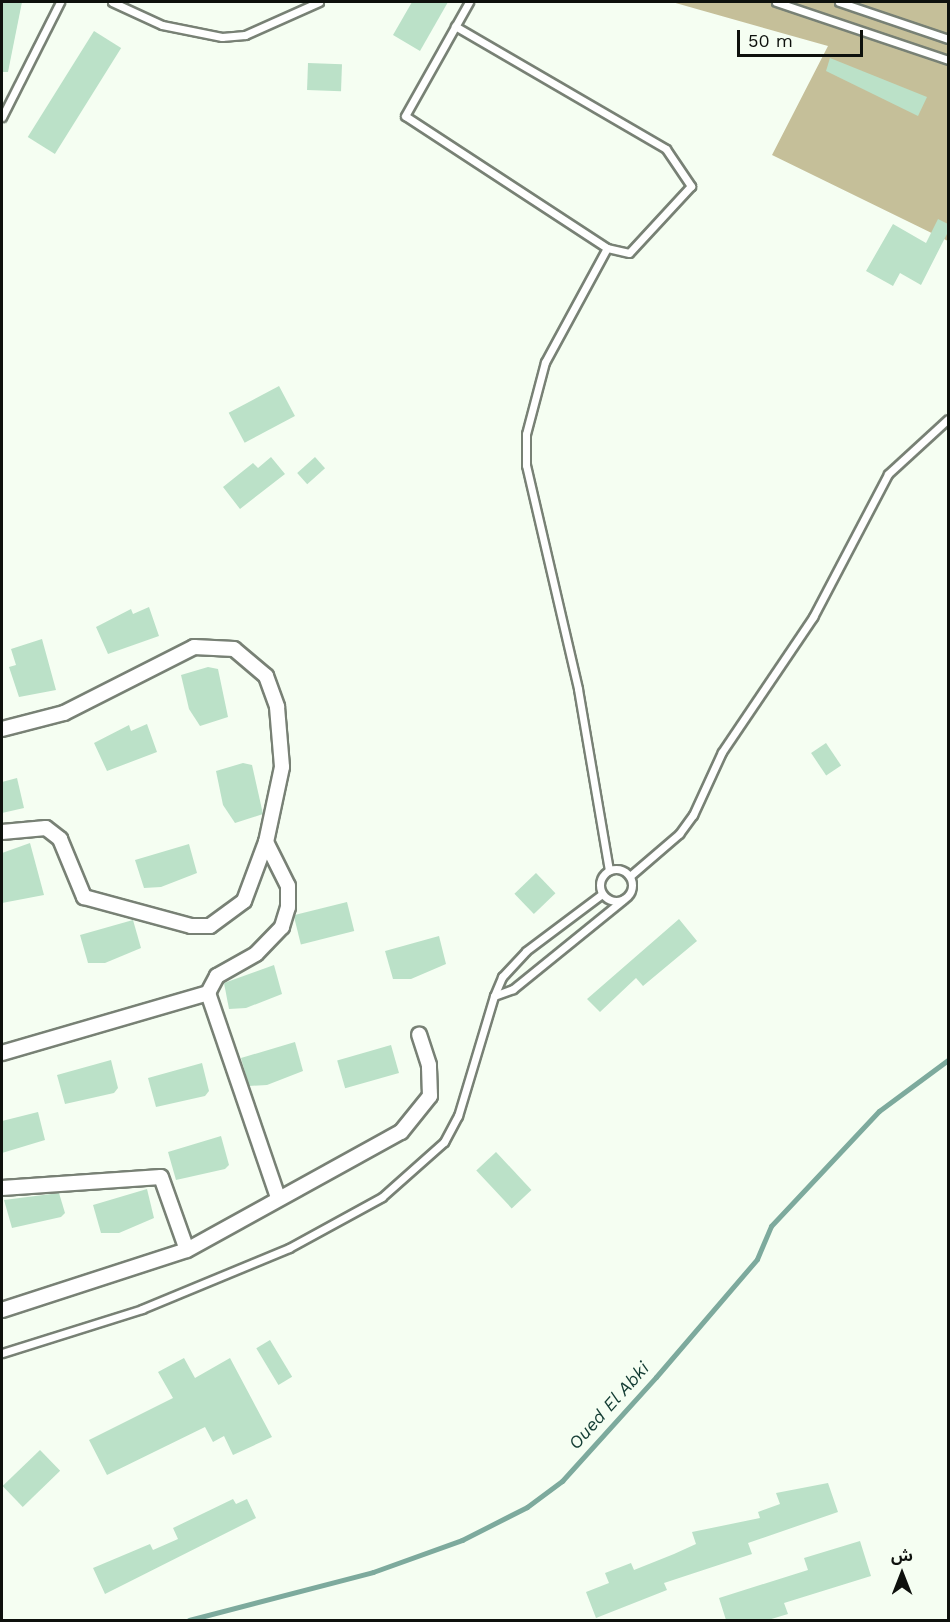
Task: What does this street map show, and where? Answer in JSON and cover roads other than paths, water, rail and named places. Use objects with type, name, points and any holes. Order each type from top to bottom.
[{"type":"street","points":[[2,729],[64,712],[194,647],[234,649],[266,676],[282,732],[282,767],[266,842],[244,901],[210,926],[191,926],[84,897],[60,839],[46,828],[2,832]]},
{"type":"street","points":[[2,1053],[208,993],[217,976],[256,954],[282,927],[288,886],[266,842]]},
{"type":"street","points":[[208,993],[278,1197]]},
{"type":"street","points":[[2,1310],[187,1250],[278,1197],[402,1132],[421,1113],[432,1080],[419,1035]]},
{"type":"street","points":[[2,1188],[161,1177],[187,1250]]},
{"type":"lane","points":[[2,117],[60,2]]},
{"type":"lane","points":[[112,2],[162,24],[222,37],[244,34],[319,2]]},
{"type":"lane","points":[[455,26],[666,149],[692,186],[629,253],[607,248],[405,116],[455,26],[469,2]]},
{"type":"lane","points":[[776,2],[948,60]]},
{"type":"lane","points":[[839,2],[948,39]]},
{"type":"lane","points":[[607,248],[545,362],[526,434],[526,465],[578,689],[609,870]]},
{"type":"lane","points":[[630,876],[679,834],[693,814],[722,752],[813,616],[888,474],[948,419]]},
{"type":"lane","points":[[609,870],[630,876]]},
{"type":"lane","points":[[602,894],[601,878],[609,870]]},
{"type":"lane","points":[[494,996],[513,989],[623,900],[631,892],[630,876]]},
{"type":"lane","points":[[602,894],[623,900]]},
{"type":"lane","points":[[2,1353],[142,1309],[289,1248],[382,1197],[444,1142],[458,1116],[494,996],[526,951],[602,894]]},
{"type":"waterway","name":"Oued El Abki","points":[[189,1620],[373,1572],[462,1540],[527,1507],[562,1481],[656,1377],[757,1259],[771,1226],[879,1111],[948,1060]]}]
